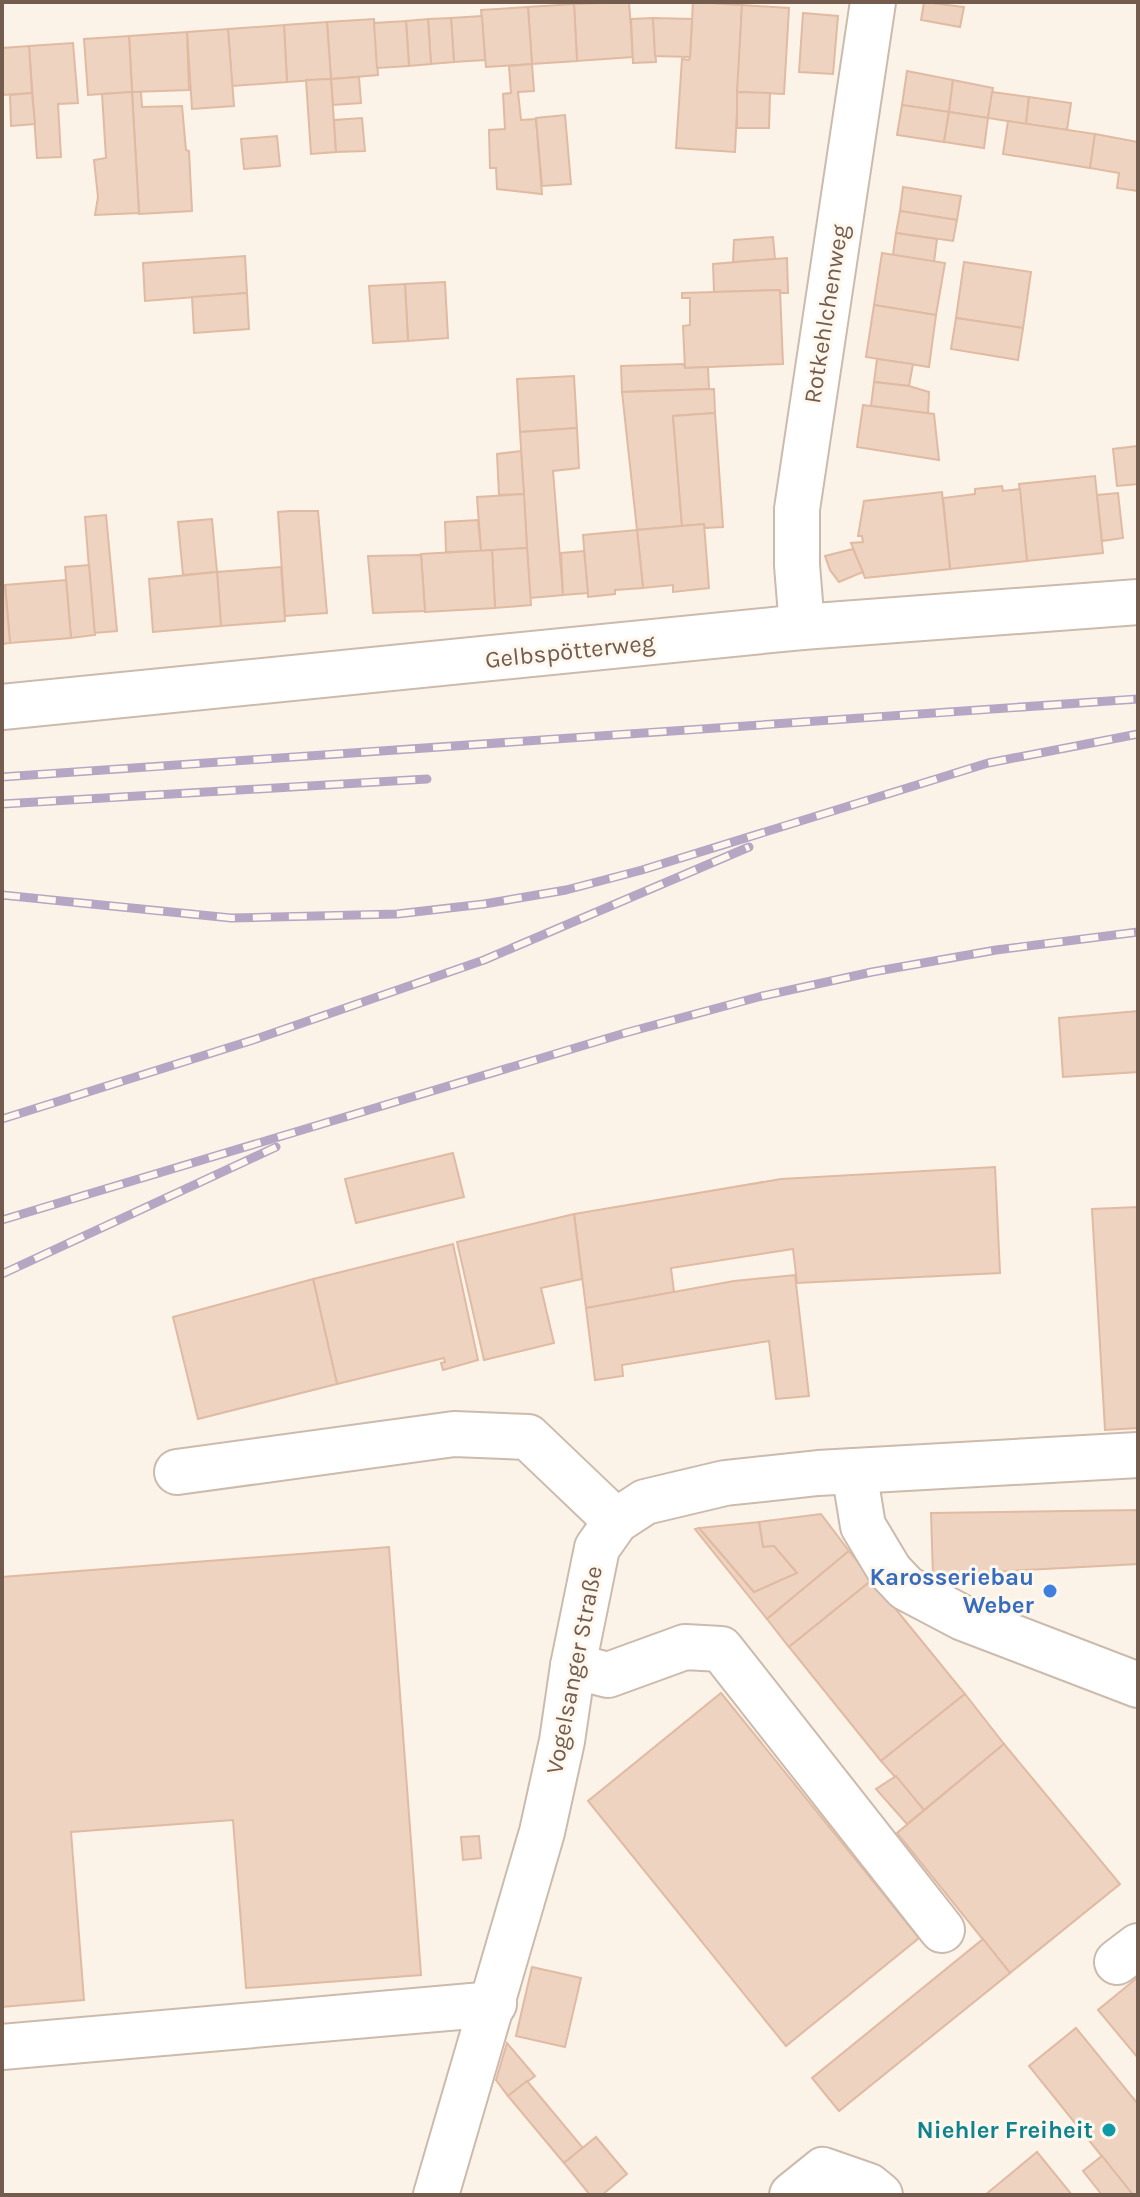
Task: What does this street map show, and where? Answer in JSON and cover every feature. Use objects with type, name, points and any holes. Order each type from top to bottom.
[{"type":"street","name":"Rotkehlchenweg","points":[[802,627],[797,509],[873,2]]},
{"type":"street","name":"Gelbspötterweg","points":[[2,707],[802,627],[1138,602]]},
{"type":"street","points":[[177,1472],[454,1434],[528,1437],[616,1521]]},
{"type":"street","name":"Vogelsanger Straße","points":[[436,2195],[542,1832],[597,1548],[616,1521],[645,1502],[725,1483],[854,1471],[1138,1455]]},
{"type":"street","points":[[854,1471],[863,1526],[890,1571],[906,1588],[963,1618],[1138,1685]]},
{"type":"street","points":[[573,1666],[608,1675],[685,1647],[721,1649],[942,1930]]},
{"type":"street","points":[[2,2047],[494,2004]]},
{"type":"street","points":[[808,2182],[869,2186],[880,2195]]},
{"type":"building","points":[[629,2],[633,57],[577,61],[574,4]]},
{"type":"building","points":[[693,2],[742,5],[735,152],[676,148],[682,59],[689,60],[690,57]]},
{"type":"building","points":[[924,2],[964,7],[960,27],[921,20]]},
{"type":"building","points":[[574,4],[577,61],[532,64],[528,7]]},
{"type":"building","points":[[742,5],[789,8],[784,94],[737,92]]},
{"type":"building","points":[[528,7],[532,64],[486,67],[481,10]]},
{"type":"building","points":[[803,13],[838,16],[833,74],[799,72]]},
{"type":"building","points":[[482,16],[485,60],[454,62],[451,18]]},
{"type":"building","points":[[451,18],[454,62],[431,64],[428,19]]},
{"type":"building","points":[[653,18],[656,62],[633,63],[631,19]]},
{"type":"building","points":[[653,18],[692,19],[690,57],[655,56]]},
{"type":"building","points":[[374,19],[378,75],[331,79],[327,22]]},
{"type":"building","points":[[428,19],[431,64],[409,66],[406,21]]},
{"type":"building","points":[[406,21],[409,66],[377,68],[374,23]]},
{"type":"building","points":[[327,22],[331,79],[287,82],[284,25]]},
{"type":"building","points":[[284,25],[287,82],[232,86],[228,29]]},
{"type":"building","points":[[228,29],[234,106],[192,109],[187,32]]},
{"type":"building","points":[[187,32],[189,90],[132,92],[129,36]]},
{"type":"building","points":[[129,36],[132,92],[88,95],[84,39]]},
{"type":"building","points":[[73,43],[78,103],[58,104],[61,157],[37,158],[29,46]]},
{"type":"building","points":[[29,46],[32,93],[2,95],[2,48]]},
{"type":"building","points":[[532,64],[534,91],[518,92],[521,120],[536,119],[542,194],[497,189],[496,168],[490,168],[489,130],[505,129],[503,94],[511,93],[509,66]]},
{"type":"building","points":[[907,71],[953,80],[949,112],[902,105]]},
{"type":"building","points":[[359,77],[361,103],[333,105],[331,79]]},
{"type":"building","points":[[331,79],[336,152],[311,154],[306,80]]},
{"type":"building","points":[[953,80],[993,88],[988,118],[949,112]]},
{"type":"building","points":[[132,92],[141,92],[142,107],[182,106],[186,150],[189,151],[192,211],[139,214]]},
{"type":"building","points":[[132,92],[139,213],[95,215],[98,197],[94,160],[106,158],[102,94]]},
{"type":"building","points":[[737,92],[770,93],[769,128],[737,128]]},
{"type":"building","points":[[992,92],[1029,97],[1026,124],[988,118]]},
{"type":"building","points":[[32,93],[35,124],[11,126],[10,95]]},
{"type":"building","points":[[1029,97],[1071,103],[1067,130],[1026,124]]},
{"type":"building","points":[[902,105],[949,112],[944,142],[897,135]]},
{"type":"building","points":[[949,112],[988,118],[984,148],[944,142]]},
{"type":"building","points":[[565,115],[571,184],[542,186],[536,118]]},
{"type":"building","points":[[362,118],[365,151],[336,152],[334,120]]},
{"type":"building","points":[[1008,121],[1095,134],[1090,168],[1003,154]]},
{"type":"building","points":[[1095,134],[1138,142],[1138,191],[1117,188],[1119,173],[1090,168]]},
{"type":"building","points":[[277,136],[280,166],[244,169],[241,139]]},
{"type":"building","points":[[903,187],[961,196],[957,220],[900,211]]},
{"type":"building","points":[[900,211],[957,220],[953,241],[896,233]]},
{"type":"building","points":[[896,233],[937,239],[934,262],[893,255]]},
{"type":"building","points":[[773,237],[775,259],[733,262],[734,240]]},
{"type":"building","points":[[882,253],[945,263],[936,315],[874,305]]},
{"type":"building","points":[[245,256],[247,293],[145,301],[143,263]]},
{"type":"building","points":[[787,258],[788,293],[781,293],[780,290],[714,292],[713,264]]},
{"type":"building","points":[[964,262],[1031,272],[1023,328],[956,318]]},
{"type":"building","points":[[445,282],[448,338],[408,341],[405,284]]},
{"type":"building","points":[[405,284],[408,341],[373,343],[369,286]]},
{"type":"building","points":[[780,290],[783,364],[685,368],[683,326],[690,325],[690,298],[682,298],[682,293]]},
{"type":"building","points":[[247,293],[249,329],[194,333],[192,297]]},
{"type":"building","points":[[874,305],[936,315],[929,367],[866,357]]},
{"type":"building","points":[[956,318],[1023,328],[1018,360],[951,349]]},
{"type":"building","points":[[877,359],[913,364],[909,386],[874,382]]},
{"type":"building","points":[[684,364],[685,368],[708,367],[709,389],[622,392],[621,366]]},
{"type":"building","points":[[574,376],[577,428],[520,432],[517,379]]},
{"type":"building","points":[[874,382],[929,392],[928,414],[871,406]]},
{"type":"building","points":[[714,389],[715,413],[673,416],[682,526],[637,530],[622,392]]},
{"type":"building","points":[[863,405],[934,414],[939,460],[857,447]]},
{"type":"building","points":[[715,413],[723,527],[705,528],[704,524],[682,526],[673,416]]},
{"type":"building","points":[[577,428],[579,468],[553,471],[563,595],[530,598],[520,432]]},
{"type":"building","points":[[1138,446],[1138,484],[1117,486],[1113,449]]},
{"type":"building","points":[[521,451],[524,494],[499,495],[497,454]]},
{"type":"building","points":[[1095,476],[1103,553],[1027,561],[1019,484]]},
{"type":"building","points":[[1002,486],[1003,491],[1020,489],[1027,561],[950,569],[943,498],[975,494],[975,489]]},
{"type":"building","points":[[942,492],[950,569],[865,578],[851,543],[863,542],[862,536],[858,536],[864,501]]},
{"type":"building","points":[[1118,493],[1123,538],[1102,541],[1097,495]]},
{"type":"building","points":[[524,494],[527,548],[481,551],[477,497]]},
{"type":"building","points":[[318,511],[327,613],[285,616],[278,512]]},
{"type":"building","points":[[106,515],[117,631],[94,633],[85,517]]},
{"type":"building","points":[[212,519],[217,572],[183,575],[178,522]]},
{"type":"building","points":[[478,520],[481,551],[446,552],[445,522]]},
{"type":"building","points":[[704,524],[709,588],[673,592],[673,585],[643,588],[637,530]]},
{"type":"building","points":[[637,530],[643,588],[615,590],[615,594],[588,597],[583,535]]},
{"type":"building","points":[[527,548],[531,605],[495,608],[492,550]]},
{"type":"building","points":[[853,549],[863,572],[839,582],[825,556]]},
{"type":"building","points":[[492,550],[495,608],[425,612],[421,554]]},
{"type":"building","points":[[584,551],[588,593],[563,595],[561,553]]},
{"type":"building","points":[[421,555],[425,611],[373,613],[368,556]]},
{"type":"building","points":[[89,565],[95,635],[71,638],[65,567]]},
{"type":"building","points":[[281,567],[285,621],[221,626],[217,572]]},
{"type":"building","points":[[217,572],[221,626],[153,632],[149,579]]},
{"type":"building","points":[[66,580],[71,638],[10,643],[5,585]]},
{"type":"building","points":[[2,585],[5,585],[10,643],[2,644]]},
{"type":"building","points":[[1138,1011],[1138,1072],[1063,1077],[1059,1018]]},
{"type":"building","points":[[453,1153],[464,1197],[356,1223],[345,1179]]},
{"type":"building","points":[[995,1167],[1000,1273],[797,1283],[793,1249],[671,1268],[674,1292],[586,1308],[574,1214],[781,1179]]},
{"type":"building","points":[[1138,1207],[1138,1428],[1105,1430],[1092,1209]]},
{"type":"building","points":[[574,1214],[582,1279],[541,1288],[554,1343],[484,1360],[457,1242]]},
{"type":"building","points":[[453,1244],[478,1360],[443,1370],[441,1363],[445,1362],[444,1358],[337,1384],[313,1279]]},
{"type":"building","points":[[795,1275],[809,1396],[776,1399],[769,1341],[622,1365],[623,1376],[595,1380],[586,1308],[734,1281]]},
{"type":"building","points":[[313,1279],[337,1384],[198,1419],[173,1317]]},
{"type":"building","points":[[1138,1510],[1138,1564],[933,1575],[931,1513]]},
{"type":"building","points":[[821,1514],[849,1551],[767,1619],[695,1529],[699,1528],[754,1592],[797,1573],[774,1546],[763,1547],[759,1522]]},
{"type":"building","points":[[759,1522],[763,1547],[774,1546],[797,1573],[754,1592],[699,1528]]},
{"type":"building","points":[[389,1547],[421,1975],[246,1988],[233,1820],[71,1832],[84,2000],[2,2007],[2,1577]]},
{"type":"building","points":[[849,1551],[872,1580],[789,1647],[767,1619]]},
{"type":"building","points":[[872,1580],[965,1694],[881,1761],[789,1647]]},
{"type":"building","points":[[721,1693],[919,1938],[786,2046],[588,1801]]},
{"type":"building","points":[[965,1694],[1004,1744],[924,1810],[881,1761]]},
{"type":"building","points":[[1004,1744],[1120,1884],[1010,1973],[897,1833]]},
{"type":"building","points":[[896,1776],[924,1810],[907,1824],[876,1789]]},
{"type":"building","points":[[479,1836],[481,1858],[463,1860],[461,1837]]},
{"type":"building","points":[[983,1939],[1010,1973],[839,2111],[812,2078]]},
{"type":"building","points":[[532,1967],[581,1978],[565,2047],[516,2036]]},
{"type":"building","points":[[1138,1977],[1138,2058],[1098,2010]]},
{"type":"building","name":"Niehler Freiheit","points":[[1076,2028],[1138,2104],[1138,2195],[1133,2195],[1029,2066]]},
{"type":"building","points":[[507,2043],[535,2076],[508,2096],[496,2080]]},
{"type":"building","points":[[527,2081],[583,2148],[564,2163],[508,2096]]},
{"type":"building","points":[[596,2137],[627,2174],[602,2195],[590,2195],[564,2163]]},
{"type":"building","points":[[1037,2152],[1072,2195],[985,2195]]},
{"type":"building","points":[[1102,2156],[1133,2195],[1102,2195],[1083,2171]]},
{"type":"railway","points":[[2,777],[1138,699]]},
{"type":"railway","points":[[2,895],[231,918],[397,914],[484,904],[566,890],[642,870],[988,763],[1138,734]]},
{"type":"railway","points":[[2,804],[427,779]]},
{"type":"railway","points":[[2,1119],[256,1039],[484,960],[749,847]]},
{"type":"railway","points":[[2,1220],[625,1033],[762,996],[996,950],[1138,932]]},
{"type":"railway","points":[[2,1274],[276,1147]]},
{"type":"place","name":"Karosseriebau Weber","points":[[1050,1591]]},
{"type":"place","name":"Niehler Freiheit","points":[[1109,2130]]}]
